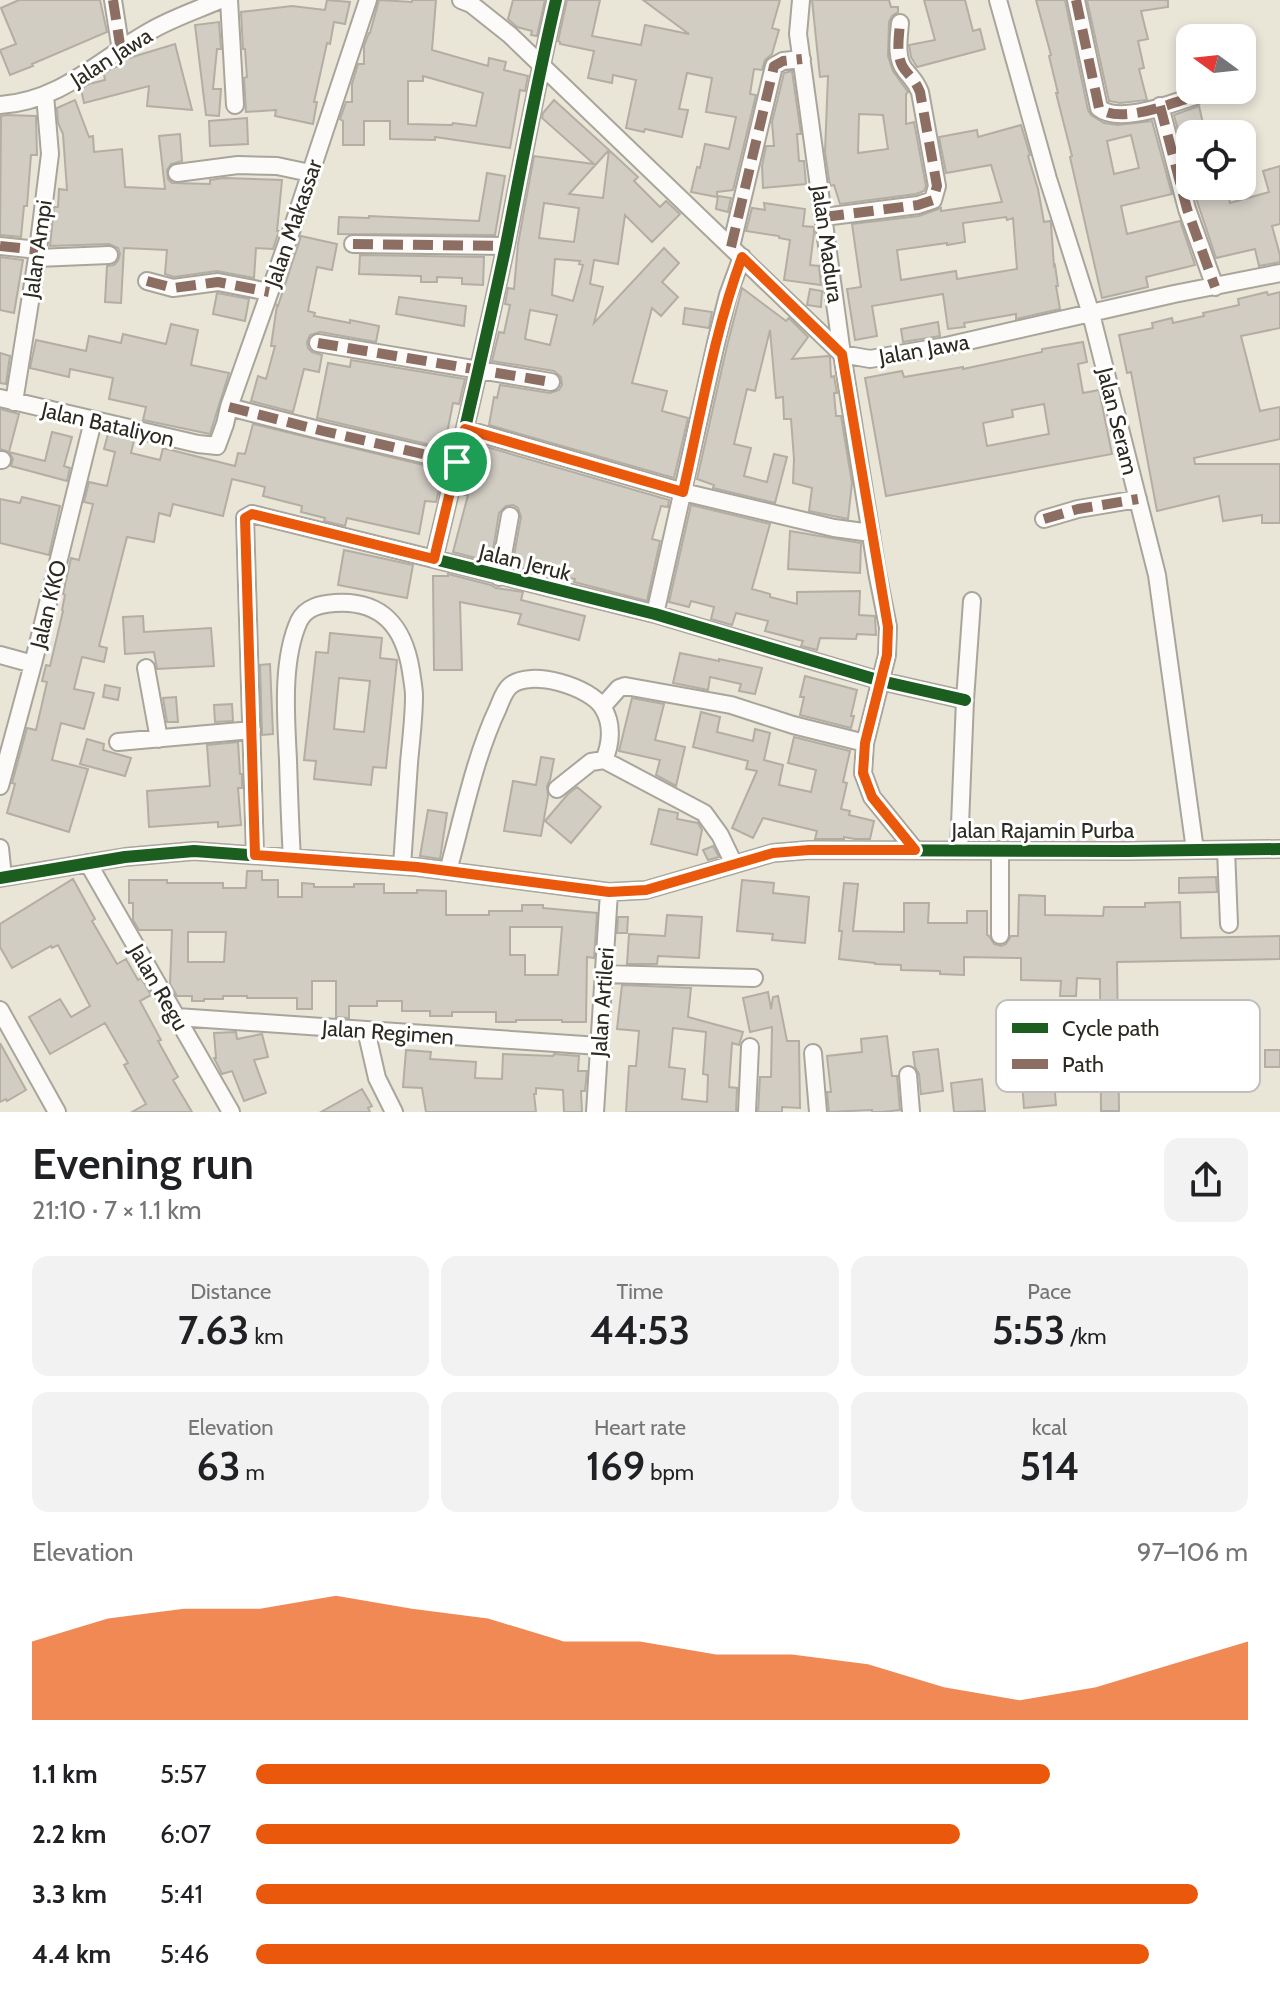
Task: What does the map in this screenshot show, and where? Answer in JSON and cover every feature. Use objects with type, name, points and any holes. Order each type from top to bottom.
[{"type":"street","points":[[113,0],[121,51]]},
{"type":"street","name":"Jalan Jawa","points":[[0,105],[21,104],[45,95],[83,76],[152,30],[220,0]]},
{"type":"street","points":[[229,0],[235,105]]},
{"type":"street","name":"Jalan Makassar","points":[[217,446],[368,0]]},
{"type":"street","points":[[461,0],[471,4],[510,35],[842,354]]},
{"type":"street","points":[[434,559],[478,371],[556,0]]},
{"type":"street","name":"Jalan Madura","points":[[801,0],[798,34],[842,354],[888,627],[887,655],[865,743],[863,773],[872,797],[915,850]]},
{"type":"street","name":"Jalan Seram","points":[[998,0],[1048,179],[1091,314],[1157,575],[1195,850]]},
{"type":"street","points":[[1076,0],[1102,112],[1138,113],[1176,101]]},
{"type":"street","points":[[824,217],[918,205],[933,200],[936,193],[920,92],[915,80],[902,67],[900,23]]},
{"type":"street","points":[[655,614],[728,295],[774,66],[783,61],[802,59]]},
{"type":"street","name":"Jalan Ampi","points":[[7,400],[37,254],[50,154],[45,95]]},
{"type":"street","points":[[1160,106],[1187,209],[1215,287]]},
{"type":"street","points":[[177,173],[238,165],[277,166],[310,173]]},
{"type":"street","points":[[353,244],[505,246]]},
{"type":"street","points":[[0,246],[37,254],[109,255]]},
{"type":"street","name":"Jalan Jawa","points":[[842,354],[870,359],[946,346],[1280,273]]},
{"type":"street","points":[[147,281],[173,288],[218,282],[269,292]]},
{"type":"street","points":[[318,343],[551,382]]},
{"type":"street","name":"Jalan Bataliyon","points":[[7,400],[217,446]]},
{"type":"street","points":[[229,407],[457,462]]},
{"type":"street","name":"Jalan KKO","points":[[0,786],[93,421]]},
{"type":"street","points":[[465,429],[683,492],[834,528],[871,533]]},
{"type":"street","points":[[1044,519],[1078,509],[1138,499]]},
{"type":"street","name":"Jalan Jeruk","points":[[252,730],[244,520],[252,514],[655,614],[881,681],[965,700]]},
{"type":"street","points":[[499,577],[510,516]]},
{"type":"street","points":[[959,850],[972,601]]},
{"type":"street","points":[[292,858],[286,714],[292,647],[301,617],[307,611],[314,607],[348,602],[378,610],[393,622],[408,654],[415,693],[402,866]]},
{"type":"street","points":[[0,655],[33,664]]},
{"type":"street","points":[[146,668],[159,739]]},
{"type":"street","points":[[448,871],[486,732],[508,688],[520,680],[534,678],[555,680],[594,696],[603,706],[610,733],[610,747],[604,760]]},
{"type":"street","points":[[603,706],[619,688],[625,686],[731,705],[865,743]]},
{"type":"street","points":[[118,742],[252,730],[255,855]]},
{"type":"street","points":[[557,789],[591,762],[604,760],[704,813],[720,835],[734,864]]},
{"type":"street","points":[[0,848],[2,877]]},
{"type":"street","name":"Jalan Rajamin Purba","points":[[2,877],[125,857],[194,851],[402,866],[609,892],[646,890],[773,853],[809,850],[1280,849]]},
{"type":"street","points":[[1000,850],[1000,935]]},
{"type":"street","points":[[1226,850],[1229,924]]},
{"type":"street","name":"Jalan Regu","points":[[88,863],[231,1112]]},
{"type":"street","name":"Jalan Artileri","points":[[595,1112],[609,892]]},
{"type":"street","points":[[604,974],[754,978]]},
{"type":"street","points":[[0,1010],[57,1112]]},
{"type":"street","name":"Jalan Regimen","points":[[177,1017],[599,1046]]},
{"type":"street","points":[[366,1030],[377,1078],[394,1112]]},
{"type":"street","points":[[747,1112],[750,1047]]},
{"type":"street","points":[[813,1053],[818,1112]]},
{"type":"street","points":[[908,1075],[911,1112]]},
{"type":"building","points":[[19,0],[100,0],[107,32],[10,75],[0,50],[16,44],[1,8]]},
{"type":"building","points":[[327,0],[350,2],[345,24],[334,22],[330,44],[327,43],[314,102],[317,102],[313,124],[275,116],[276,110],[246,112],[244,78],[247,77],[241,12],[292,6],[325,10]]},
{"type":"building","points":[[379,0],[436,0],[432,50],[488,66],[489,58],[506,62],[504,70],[528,76],[525,91],[520,90],[510,148],[435,137],[435,140],[390,139],[390,121],[364,121],[364,145],[343,145],[343,121],[340,119],[346,102],[352,102],[352,84],[358,64],[364,64],[364,46]],"holes":[[[423,76],[483,93],[476,126],[408,124],[408,81],[423,81]]]},
{"type":"building","points":[[513,0],[545,0],[537,36],[508,19]]},
{"type":"building","points":[[567,0],[600,0],[592,36],[641,45],[645,25],[689,34],[643,0],[780,0],[772,28],[779,30],[772,54],[765,60],[762,70],[754,69],[750,94],[756,95],[733,190],[717,192],[717,197],[691,192],[705,144],[729,149],[736,117],[706,112],[712,78],[687,73],[679,109],[688,110],[682,137],[626,128],[636,80],[613,75],[612,83],[588,78],[594,51],[558,41]]},
{"type":"building","points":[[812,0],[889,0],[891,7],[898,7],[898,12],[889,22],[888,56],[893,71],[908,92],[906,124],[914,122],[926,186],[924,191],[840,204],[834,185],[830,186],[825,152],[828,76],[820,77]],"holes":[[[859,114],[883,115],[888,149],[858,153]]]},
{"type":"building","points":[[924,0],[965,0],[973,31],[980,29],[985,49],[917,67],[909,45],[935,40]]},
{"type":"building","points":[[1036,0],[1065,0],[1091,115],[1104,123],[1118,125],[1152,121],[1172,194],[1121,206],[1127,234],[1180,221],[1195,265],[1146,277],[1148,287],[1102,298],[1056,93],[1051,55]],"holes":[[[1131,135],[1139,168],[1114,174],[1107,141]]]},
{"type":"building","points":[[1087,0],[1168,0],[1168,7],[1141,11],[1148,39],[1138,41],[1144,68],[1139,69],[1147,100],[1109,101]]},
{"type":"building","points":[[219,22],[221,49],[217,49],[213,89],[221,89],[219,116],[206,115],[195,25]]},
{"type":"building","points":[[175,44],[192,110],[147,106],[149,86],[84,103],[81,89],[105,80],[104,74],[112,68],[123,65],[122,62],[129,58]]},
{"type":"building","points":[[792,71],[801,134],[797,134],[799,161],[804,161],[806,184],[763,188],[762,166],[766,146],[774,146],[772,122],[784,73]]},
{"type":"building","points":[[75,100],[89,137],[93,136],[94,152],[122,149],[125,187],[165,189],[159,136],[180,134],[182,161],[171,164],[167,170],[172,183],[210,184],[210,180],[223,178],[282,180],[279,231],[273,249],[256,248],[254,278],[217,271],[174,277],[165,274],[167,250],[124,248],[121,303],[105,302],[107,266],[118,261],[118,248],[109,244],[50,246],[59,189],[67,190],[63,134],[57,108]]},
{"type":"building","points":[[554,100],[609,150],[638,177],[634,181],[660,207],[666,201],[680,214],[652,242],[625,215],[618,264],[594,260],[590,284],[603,287],[594,323],[664,248],[679,263],[662,282],[678,297],[661,316],[652,308],[632,383],[667,391],[662,411],[688,418],[674,478],[489,425],[494,397],[497,398],[500,385],[550,393],[559,390],[562,385],[561,377],[554,371],[492,361],[499,332],[504,333],[510,305],[505,304],[508,288],[514,289],[518,244],[534,156],[594,164],[542,118]],"holes":[[[609,150],[603,198],[569,194]],[[544,203],[579,208],[574,242],[539,238]],[[555,259],[580,261],[579,264],[583,265],[573,301],[552,295]],[[530,310],[557,315],[550,345],[525,339]]]},
{"type":"building","points":[[1199,106],[1202,120],[1176,120],[1176,123],[1174,115]]},
{"type":"building","points":[[1,116],[36,116],[37,155],[31,155],[21,237],[0,235]]},
{"type":"building","points":[[247,118],[248,144],[210,146],[209,121]]},
{"type":"building","points":[[1021,125],[1044,222],[1050,221],[1051,224],[1060,309],[1016,319],[1016,314],[964,323],[965,327],[948,329],[943,294],[872,306],[877,336],[855,340],[847,289],[861,287],[852,224],[919,216],[941,208],[941,211],[1002,202],[991,165],[946,173],[939,137],[977,130],[978,137]],"holes":[[[1006,217],[1007,220],[1013,218],[1017,269],[957,279],[956,271],[901,280],[897,250],[965,242],[963,223]]]},
{"type":"building","points":[[1280,166],[1280,224],[1272,226],[1280,262],[1259,266],[1255,249],[1216,258],[1197,200],[1229,200],[1230,203],[1256,200],[1256,196],[1269,192],[1263,171]]},
{"type":"building","points":[[487,173],[505,176],[495,235],[338,234],[339,217],[479,221]]},
{"type":"building","points":[[718,196],[731,198],[728,212],[716,209]]},
{"type":"building","points":[[764,203],[805,209],[803,226],[814,227],[810,265],[819,266],[821,285],[784,280],[790,240],[746,231],[752,208],[765,210]]},
{"type":"building","points":[[301,236],[337,244],[332,270],[317,267],[308,311],[315,313],[314,316],[379,326],[376,342],[320,332],[310,335],[308,348],[322,355],[319,372],[304,369],[293,412],[251,401],[258,376],[266,379],[275,346],[271,346],[277,305]]},
{"type":"building","points":[[360,255],[484,257],[483,285],[462,284],[462,278],[437,277],[437,282],[421,282],[421,276],[359,274]]},
{"type":"building","points":[[0,257],[23,260],[14,313],[0,310]]},
{"type":"building","points":[[742,288],[786,321],[789,318],[808,337],[792,359],[830,357],[831,377],[834,376],[837,393],[834,393],[836,416],[841,416],[852,483],[848,519],[809,511],[812,488],[793,483],[791,419],[784,419],[783,397],[776,398],[770,330],[755,391],[747,389],[734,444],[751,448],[744,476],[767,482],[774,454],[787,457],[775,503],[713,488],[714,485],[697,479]]},
{"type":"building","points":[[810,289],[822,291],[821,307],[807,305]]},
{"type":"building","points":[[1267,292],[1268,295],[1280,292],[1280,328],[1241,336],[1260,411],[1280,407],[1280,439],[1194,458],[1195,464],[1280,464],[1280,523],[1262,523],[1262,515],[1223,521],[1219,496],[1157,511],[1131,372],[1127,373],[1119,335],[1153,328],[1152,323],[1172,318],[1173,323],[1204,316],[1203,313],[1239,305],[1238,299]]},
{"type":"building","points":[[217,293],[249,299],[245,321],[213,314]]},
{"type":"building","points":[[399,297],[466,306],[464,326],[396,314]]},
{"type":"building","points":[[685,308],[712,312],[709,328],[683,324]]},
{"type":"building","points":[[938,322],[940,336],[903,342],[901,329]]},
{"type":"building","points":[[171,324],[198,330],[191,365],[229,373],[210,434],[143,420],[146,407],[109,399],[113,378],[70,369],[69,377],[30,368],[36,340],[86,351],[89,336],[121,343],[123,334],[166,344]]},
{"type":"building","points":[[1083,342],[1087,362],[1078,364],[1083,393],[1099,390],[1112,454],[886,496],[865,378],[902,371],[904,377],[963,369],[1042,352],[1042,349]],"holes":[[[1044,404],[1049,434],[987,446],[983,423],[1013,417],[1012,410]]]},
{"type":"building","points":[[0,353],[10,356],[6,384],[0,383]]},
{"type":"building","points":[[351,360],[465,379],[459,404],[453,403],[444,448],[317,418],[328,363],[350,367]]},
{"type":"building","points":[[0,409],[19,414],[9,452],[0,449]]},
{"type":"building","points":[[253,424],[444,470],[436,502],[425,501],[419,534],[347,518],[345,526],[324,521],[325,518],[301,512],[302,506],[263,496],[265,487],[232,479],[223,516],[173,504],[170,516],[159,513],[154,542],[127,537],[99,646],[107,648],[104,662],[82,657],[74,689],[94,693],[84,729],[61,723],[52,760],[88,769],[69,832],[7,813],[27,728],[36,730],[47,682],[42,681],[46,665],[50,666],[63,611],[63,594],[71,558],[79,560],[93,504],[84,502],[89,482],[107,486],[115,452],[104,449],[108,434],[134,440],[131,453],[160,460],[163,448],[235,466],[238,453],[245,454]]},
{"type":"building","points":[[52,432],[72,437],[64,466],[70,468],[67,481],[11,466],[13,459],[9,452],[45,461]]},
{"type":"building","points":[[473,443],[669,500],[668,507],[661,506],[652,539],[660,541],[647,601],[574,582],[575,579],[512,567],[521,517],[518,508],[513,505],[506,506],[499,513],[491,562],[453,552],[468,495],[464,495],[466,488],[462,487]]},
{"type":"building","points":[[22,497],[60,506],[49,555],[0,543],[0,499],[20,503]]},
{"type":"building","points":[[691,505],[770,524],[752,589],[797,604],[797,592],[860,591],[859,615],[875,616],[876,635],[857,634],[856,639],[820,638],[817,650],[801,646],[803,641],[765,631],[768,621],[736,613],[732,625],[711,619],[714,607],[691,601],[689,607],[669,602]]},
{"type":"building","points":[[790,531],[861,543],[860,573],[788,569]]},
{"type":"building","points":[[344,550],[413,565],[407,598],[338,585]]},
{"type":"building","points":[[448,574],[496,588],[523,592],[521,600],[585,616],[579,640],[518,624],[521,614],[460,602],[462,670],[434,670],[433,576]]},
{"type":"building","points":[[143,616],[144,632],[211,628],[214,666],[157,669],[154,652],[125,654],[123,617]]},
{"type":"building","points":[[330,633],[382,638],[380,658],[397,660],[386,768],[373,767],[371,785],[314,779],[316,761],[304,760],[316,652],[328,653]],"holes":[[[339,678],[370,681],[364,732],[334,729]]]},
{"type":"building","points":[[680,653],[762,668],[755,694],[739,691],[741,684],[710,677],[708,690],[673,683]]},
{"type":"building","points":[[270,664],[273,734],[262,735],[260,665]]},
{"type":"building","points":[[805,676],[857,690],[851,728],[800,715]]},
{"type":"building","points":[[105,685],[120,688],[118,700],[103,697]]},
{"type":"building","points":[[176,697],[178,722],[167,722],[163,698]]},
{"type":"building","points":[[632,698],[664,704],[655,740],[685,747],[676,786],[656,775],[660,760],[619,751]]},
{"type":"building","points":[[232,704],[233,721],[215,722],[214,705]]},
{"type":"building","points":[[701,712],[720,717],[717,732],[753,741],[755,729],[770,733],[764,760],[783,765],[779,785],[811,792],[816,770],[788,763],[794,737],[850,751],[841,809],[850,811],[849,815],[874,821],[870,839],[815,839],[817,831],[763,818],[753,838],[732,828],[757,771],[746,769],[748,761],[693,747]]},
{"type":"building","points":[[87,739],[104,744],[103,750],[131,758],[125,776],[80,764]]},
{"type":"building","points":[[238,742],[242,774],[242,788],[238,788],[241,825],[218,827],[218,822],[149,827],[147,791],[210,786],[207,745]]},
{"type":"building","points":[[541,757],[554,759],[547,786],[541,836],[504,831],[513,781],[536,785]]},
{"type":"building","points":[[577,787],[601,807],[571,843],[545,821]]},
{"type":"building","points":[[659,809],[678,813],[677,819],[698,823],[702,830],[697,855],[651,844]]},
{"type":"building","points":[[428,810],[447,813],[440,859],[420,856]]},
{"type":"building","points":[[713,846],[719,857],[708,860],[703,850]]},
{"type":"building","points":[[247,871],[262,871],[262,880],[278,880],[278,897],[302,897],[302,883],[314,884],[314,887],[384,884],[384,893],[446,891],[446,915],[522,911],[522,905],[597,913],[594,958],[587,957],[586,1022],[496,1022],[496,1012],[452,1012],[452,1016],[430,1016],[430,1011],[402,1011],[402,1001],[377,1001],[377,1006],[349,1006],[349,1018],[336,1017],[336,981],[312,981],[312,1009],[297,1009],[297,998],[223,996],[223,999],[192,1001],[192,996],[177,996],[170,984],[172,930],[139,930],[133,920],[133,903],[129,903],[129,880],[223,883],[223,888],[246,888]],"holes":[[[510,927],[562,927],[558,975],[525,975],[525,955],[510,955]],[[188,932],[226,932],[224,962],[188,962]]]},
{"type":"building","points":[[1216,877],[1217,892],[1179,893],[1179,878]]},
{"type":"building","points":[[73,879],[95,919],[92,921],[117,964],[126,959],[151,995],[140,1001],[178,1077],[173,1080],[192,1112],[132,1112],[146,1104],[124,1065],[128,1063],[105,1023],[50,1054],[29,1017],[60,999],[71,1017],[90,1006],[58,945],[12,968],[0,947],[0,924]]},
{"type":"building","points":[[742,880],[774,883],[773,893],[809,897],[805,943],[772,940],[773,934],[737,931]]},
{"type":"building","points":[[844,883],[858,884],[853,931],[904,932],[904,903],[929,903],[928,923],[967,923],[967,911],[987,911],[987,935],[994,944],[1001,946],[1011,936],[1018,936],[1019,895],[1045,896],[1045,915],[1103,916],[1104,907],[1145,907],[1145,903],[1180,902],[1181,938],[1280,936],[1280,959],[1117,962],[1118,1000],[1100,1000],[1100,979],[1077,978],[1076,996],[1060,996],[1061,981],[1021,980],[1021,958],[964,957],[964,975],[901,970],[901,965],[839,959],[842,931],[839,931]]},
{"type":"building","points":[[667,915],[702,917],[699,958],[658,956],[657,964],[627,964],[629,934],[665,936]]},
{"type":"building","points":[[618,917],[628,917],[627,933],[617,933]]},
{"type":"building","points":[[622,985],[691,988],[688,1017],[743,1032],[739,1045],[732,1043],[729,1087],[737,1088],[736,1112],[626,1112],[629,1066],[636,1066],[639,1031],[617,1029]],"holes":[[[673,1028],[706,1032],[703,1074],[708,1075],[707,1102],[682,1099],[685,1069],[669,1067]]]},
{"type":"building","points":[[768,992],[771,1009],[773,997],[778,996],[787,1041],[799,1041],[800,1108],[782,1107],[782,1112],[758,1112],[760,1077],[771,1077],[772,1027],[750,1032],[743,998]]},
{"type":"building","points":[[236,1032],[237,1039],[262,1034],[268,1057],[254,1060],[266,1093],[244,1101],[232,1071],[222,1074],[214,1058],[214,1033]]},
{"type":"building","points":[[887,1036],[892,1076],[897,1076],[900,1110],[829,1112],[827,1092],[831,1092],[827,1056],[862,1052],[861,1039]]},
{"type":"building","points":[[0,1043],[26,1090],[0,1102]]},
{"type":"building","points":[[938,1049],[943,1091],[921,1094],[913,1052]]},
{"type":"building","points":[[406,1050],[431,1052],[430,1059],[476,1062],[475,1078],[502,1079],[503,1054],[579,1056],[578,1071],[587,1071],[585,1091],[581,1091],[582,1112],[564,1112],[563,1090],[536,1088],[536,1112],[426,1112],[422,1088],[403,1087]]},
{"type":"building","points":[[1265,1050],[1280,1050],[1280,1067],[1265,1067]]},
{"type":"building","points":[[982,1079],[985,1111],[954,1112],[951,1083]]},
{"type":"building","points":[[362,1089],[372,1106],[368,1108],[370,1112],[321,1112]]},
{"type":"building","points":[[1023,1092],[1055,1092],[1056,1105],[1024,1108]]},
{"type":"building","points":[[1101,1092],[1119,1092],[1119,1111],[1101,1111]]},
{"type":"marked path","points":[[113,0],[121,51]]},
{"type":"marked path","points":[[1076,0],[1099,108],[1108,113],[1133,114],[1176,102]]},
{"type":"marked path","points":[[824,217],[918,205],[933,200],[937,186],[920,92],[900,60],[900,23]]},
{"type":"marked path","points":[[731,247],[774,66],[783,61],[802,59]]},
{"type":"marked path","points":[[1160,106],[1187,209],[1215,287]]},
{"type":"marked path","points":[[353,244],[505,246]]},
{"type":"marked path","points":[[0,246],[38,250]]},
{"type":"marked path","points":[[683,492],[716,344],[742,257]]},
{"type":"marked path","points":[[147,281],[173,288],[218,282],[269,292]]},
{"type":"marked path","points":[[318,343],[551,382]]},
{"type":"marked path","points":[[229,407],[457,462]]},
{"type":"marked path","points":[[1044,519],[1078,509],[1138,499]]},
{"type":"cycle path","points":[[556,0],[498,284],[434,559],[655,614],[881,681],[965,700]]},
{"type":"cycle path","points":[[0,878],[125,857],[194,851],[417,867],[609,892],[646,890],[773,853],[809,850],[1280,849]]},
{"type":"route","points":[[742,257],[842,354],[888,627],[887,655],[865,743],[863,773],[872,797],[915,850],[773,853],[646,890],[609,892],[417,867],[255,855],[245,518],[252,514],[434,559],[457,462],[465,429],[683,492],[728,295],[742,257]]}]
